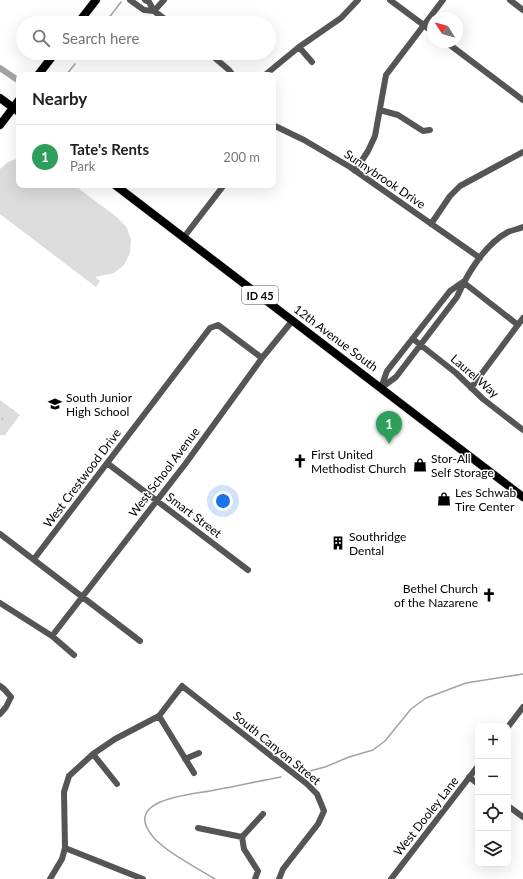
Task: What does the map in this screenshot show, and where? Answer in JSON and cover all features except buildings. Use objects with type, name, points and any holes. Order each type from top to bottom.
[{"type":"main road","points":[[83,16],[96,0]]},
{"type":"main road","points":[[40,72],[50,60]]},
{"type":"main road","points":[[0,98],[16,110],[0,125]]},
{"type":"main road","name":"12th Avenue South","points":[[119,188],[523,497]]},
{"type":"street","points":[[130,0],[144,10],[154,11]]},
{"type":"street","points":[[146,0],[154,11],[161,16]]},
{"type":"street","points":[[154,11],[164,0]]},
{"type":"street","points":[[269,72],[299,47],[341,18],[358,0]]},
{"type":"street","points":[[390,0],[427,27]]},
{"type":"street","points":[[354,171],[373,142],[386,75],[443,0]]},
{"type":"street","points":[[510,0],[523,10]]},
{"type":"street","points":[[299,47],[312,62]]},
{"type":"street","points":[[454,48],[523,100]]},
{"type":"street","points":[[218,60],[231,72]]},
{"type":"street","points":[[380,110],[398,115],[423,131],[430,130]]},
{"type":"street","name":"Sunnybrook Drive","points":[[276,126],[304,140],[354,171],[480,258]]},
{"type":"street","points":[[431,224],[450,196],[460,186],[523,152]]},
{"type":"street","points":[[184,237],[222,188]]},
{"type":"street","points":[[382,388],[396,377],[457,297],[463,282],[490,245],[509,232],[523,228]]},
{"type":"street","points":[[463,282],[518,325]]},
{"type":"street","points":[[382,388],[387,371],[450,291],[463,282]]},
{"type":"street","points":[[472,388],[523,318]]},
{"type":"street","name":"West School Avenue","points":[[52,636],[186,463],[262,358],[293,320]]},
{"type":"street","name":"West Crestwood Drive","points":[[34,559],[210,328],[218,325],[262,358]]},
{"type":"street","name":"Laurel Way","points":[[413,339],[456,373],[483,399],[523,430]]},
{"type":"street","name":"Smart Street","points":[[107,463],[248,570]]},
{"type":"street","points":[[0,534],[140,641]]},
{"type":"street","points":[[0,603],[52,636],[74,655]]},
{"type":"street","points":[[0,686],[11,698],[0,714]]},
{"type":"street","name":"South Canyon Street","points":[[159,716],[182,686],[317,794],[324,811],[318,824],[283,869],[279,879]]},
{"type":"street","points":[[511,723],[523,707]]},
{"type":"street","points":[[50,879],[62,859],[65,848],[64,792],[69,776],[93,754],[115,739],[159,716],[194,773]]},
{"type":"street","points":[[185,758],[199,752]]},
{"type":"street","points":[[93,754],[117,784]]},
{"type":"street","name":"West Dooley Lane","points":[[391,879],[475,770]]},
{"type":"street","points":[[469,777],[475,782]]},
{"type":"street","points":[[511,808],[523,817]]},
{"type":"street","points":[[242,837],[262,814]]},
{"type":"street","points":[[198,828],[242,837]]},
{"type":"street","points":[[242,837],[244,849],[258,871],[255,879]]},
{"type":"street","points":[[65,848],[143,879]]},
{"type":"green space","points":[[16,159],[16,188],[78,188],[118,218],[127,228],[131,240],[130,253],[124,265],[114,273],[95,277],[100,281],[96,287],[0,214],[0,169],[8,162]]},
{"type":"green space","points":[[0,400],[20,415],[5,435],[0,435]]},
{"type":"green space","points":[[0,403],[14,413],[8,421],[0,416]]},
{"type":"waterway","points":[[110,16],[121,2]]},
{"type":"waterway","points":[[68,72],[75,64]]},
{"type":"waterway","points":[[0,68],[16,79]]},
{"type":"waterway","points":[[302,773],[325,767],[349,757],[373,750],[385,741],[411,709],[426,698],[466,683],[523,674]]},
{"type":"waterway","points":[[215,879],[160,844],[154,838],[146,825],[146,814],[152,807],[163,801],[177,797],[281,777]]},
{"type":"place","name":"South Junior High School","points":[[55,404]]},
{"type":"place","name":"Tate's Rents","points":[[389,444]]},
{"type":"place","name":"First United Methodist Church","points":[[300,461]]},
{"type":"place","name":"Stor-All Self Storage","points":[[420,465]]},
{"type":"place","name":"Les Schwab Tire Center","points":[[444,499]]},
{"type":"place","name":"Southridge Dental","points":[[338,543]]},
{"type":"place","name":"Bethel Church of the Nazarene","points":[[489,595]]}]
